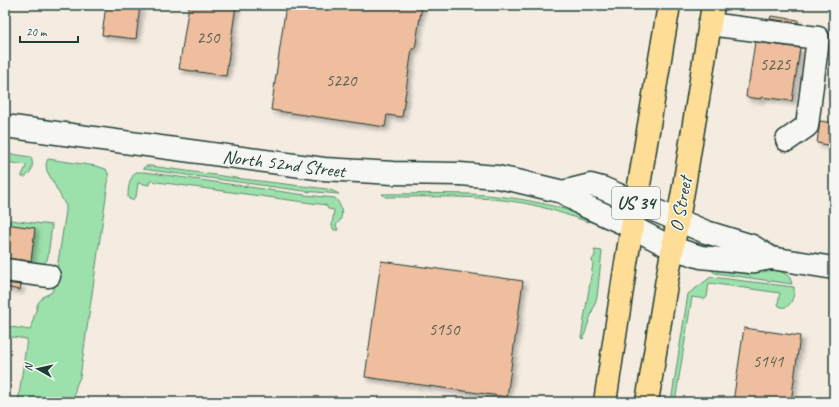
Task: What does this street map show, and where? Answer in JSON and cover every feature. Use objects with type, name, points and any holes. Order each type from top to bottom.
[{"type":"main road","name":"US 34","points":[[605,402],[669,5]]},
{"type":"main road","name":"O Street","points":[[647,402],[672,248],[684,186],[711,15]]},
{"type":"street","points":[[711,15],[818,38],[807,126],[787,140]]},
{"type":"street","name":"North 52nd Street","points":[[5,126],[324,169],[393,174],[460,174],[497,177],[563,192],[584,205],[672,248],[702,257],[750,262],[771,258]]},
{"type":"street","name":"North 52nd Street","points":[[563,192],[591,185],[602,188],[706,232],[752,246],[771,258]]},
{"type":"street","points":[[771,258],[834,268]]},
{"type":"street","points":[[5,270],[47,281],[5,279]]},
{"type":"green space","points":[[5,153],[31,157],[31,171],[25,177],[22,177],[27,165],[5,162]]},
{"type":"green space","points":[[48,159],[96,166],[106,169],[109,176],[80,377],[76,386],[73,402],[18,402],[27,339],[5,336],[5,326],[30,330],[38,303],[44,296],[51,293],[54,288],[66,211],[66,206],[47,171],[46,164]]},
{"type":"green space","points":[[146,166],[327,189],[339,194],[304,191],[143,169]]},
{"type":"green space","points":[[136,172],[335,198],[341,208],[341,219],[336,225],[338,230],[334,230],[332,226],[334,210],[328,209],[326,205],[150,181],[149,185],[138,183],[136,197],[132,200],[128,197],[129,187],[130,181]]},
{"type":"green space","points":[[382,194],[459,194],[501,196],[546,204],[590,218],[588,222],[556,211],[506,200],[454,197],[385,197]]},
{"type":"green space","points":[[10,220],[52,225],[48,256],[43,265],[30,268],[35,228],[9,225]]},
{"type":"green space","points":[[594,250],[602,251],[597,297],[583,339],[581,338],[593,264],[592,260],[595,255]]},
{"type":"green space","points":[[710,269],[756,269],[779,271],[786,274],[790,278],[792,284],[715,273]]},
{"type":"green space","points":[[711,277],[794,287],[794,295],[789,305],[783,307],[779,306],[778,303],[780,293],[709,283],[707,297],[705,299],[692,297],[675,402],[671,402],[688,294]]},
{"type":"building","points":[[106,5],[140,5],[136,39],[102,35]]},
{"type":"building","points":[[189,5],[236,5],[226,76],[179,69]]},
{"type":"building","points":[[286,5],[422,5],[415,49],[412,49],[402,117],[387,115],[385,127],[271,110]]},
{"type":"building","points":[[771,16],[798,20],[798,23],[770,19]]},
{"type":"building","points":[[755,42],[800,48],[792,101],[761,97],[761,99],[746,97]]},
{"type":"building","points":[[820,121],[834,123],[834,146],[817,143]]},
{"type":"building","points":[[5,224],[35,228],[31,261],[5,258]]},
{"type":"building","points":[[381,261],[523,281],[507,397],[365,377]]},
{"type":"building","points":[[5,283],[21,285],[20,290],[5,287]]},
{"type":"building","points":[[744,328],[800,336],[791,402],[733,402]]}]
